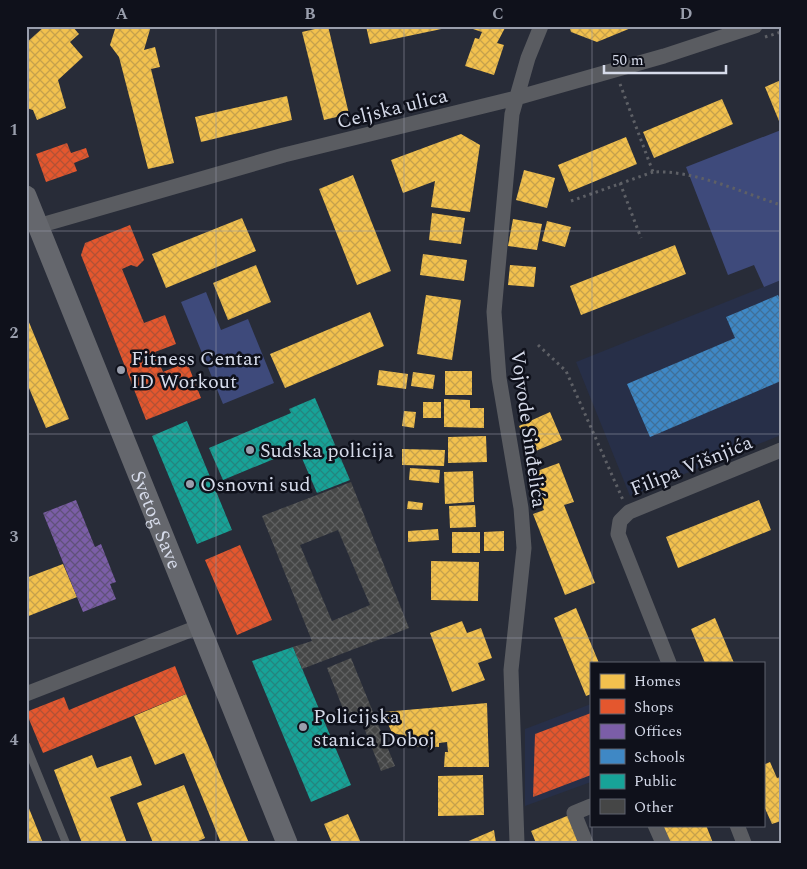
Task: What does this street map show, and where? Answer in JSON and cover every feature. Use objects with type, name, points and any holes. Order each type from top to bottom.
[{"type":"street","name":"Vojvode Sinđelića","points":[[517,843],[511,670],[524,548],[521,508],[499,378],[494,312],[512,114],[541,26]]},
{"type":"street","name":"Celjska ulica","points":[[38,226],[284,155],[516,98],[664,56],[755,26]]},
{"type":"street","name":"Svetog Save","points":[[26,196],[198,627],[287,843]]},
{"type":"street","name":"Filipa Višnjića","points":[[669,662],[618,534],[620,521],[629,512],[781,450]]},
{"type":"street","points":[[26,694],[198,627]]},
{"type":"street","points":[[586,843],[574,813],[590,806]]},
{"type":"street","points":[[656,826],[663,843]]},
{"type":"street","points":[[737,826],[744,843]]},
{"type":"lane","points":[[26,745],[66,843]]},
{"type":"path","points":[[620,84],[653,172]]},
{"type":"path","points":[[571,201],[653,172],[668,171],[688,175],[781,205]]},
{"type":"path","points":[[620,183],[641,238]]},
{"type":"path","points":[[538,345],[566,371],[629,512]]},
{"type":"shaded area","points":[[781,130],[781,280],[764,287],[754,265],[728,275],[686,167]]},
{"type":"shaded area","points":[[781,280],[781,435],[630,496],[576,362]]},
{"type":"shaded area","points":[[206,292],[221,330],[248,319],[274,383],[223,404],[181,302]]},
{"type":"shaded area","points":[[590,704],[590,782],[525,806],[525,729]]},
{"type":"building: Homes","points":[[45,26],[72,26],[79,34],[70,42],[83,57],[58,80],[66,108],[37,120],[33,110],[26,108],[26,43]]},
{"type":"building: Homes","points":[[116,26],[151,26],[144,50],[155,47],[160,67],[151,69],[174,163],[148,169],[119,57],[110,45]]},
{"type":"building: Homes","points":[[328,26],[349,114],[324,120],[302,32]]},
{"type":"building: Homes","points":[[366,26],[451,26],[451,27],[370,44]]},
{"type":"building: Homes","points":[[473,26],[506,26],[497,43],[504,45],[494,75],[465,66],[475,38],[479,39],[482,32],[473,29]]},
{"type":"building: Homes","points":[[569,26],[630,26],[631,28],[597,42],[571,32]]},
{"type":"building: Homes","points":[[781,80],[781,120],[779,121],[765,87]]},
{"type":"building: Homes","points":[[287,96],[292,120],[201,142],[195,117]]},
{"type":"building: Homes","points":[[722,99],[733,124],[654,158],[643,132]]},
{"type":"building: Homes","points":[[461,134],[480,145],[470,212],[431,207],[435,181],[403,193],[391,160]]},
{"type":"building: Homes","points":[[626,137],[637,164],[569,192],[558,165]]},
{"type":"building: Homes","points":[[524,170],[555,178],[547,208],[516,200]]},
{"type":"building: Homes","points":[[353,175],[391,271],[357,285],[319,189]]},
{"type":"building: Homes","points":[[432,213],[465,218],[461,244],[429,240]]},
{"type":"building: Homes","points":[[242,218],[256,251],[166,288],[152,254]]},
{"type":"building: Homes","points":[[513,219],[542,224],[537,250],[508,246]]},
{"type":"building: Homes","points":[[547,221],[571,227],[565,247],[542,241]]},
{"type":"building: Homes","points":[[675,245],[686,274],[581,315],[570,286]]},
{"type":"building: Homes","points":[[423,254],[467,260],[464,281],[420,275]]},
{"type":"building: Homes","points":[[256,265],[271,302],[228,320],[213,283]]},
{"type":"building: Homes","points":[[510,265],[536,267],[534,287],[508,285]]},
{"type":"building: Homes","points":[[426,295],[461,300],[452,360],[417,354]]},
{"type":"building: Homes","points":[[370,312],[384,346],[285,388],[270,354]]},
{"type":"building: Homes","points":[[26,315],[69,419],[46,428],[26,381]]},
{"type":"building: Homes","points":[[379,370],[408,374],[406,389],[377,385]]},
{"type":"building: Homes","points":[[445,371],[472,371],[472,395],[445,395]]},
{"type":"building: Homes","points":[[413,372],[435,375],[433,389],[411,386]]},
{"type":"building: Homes","points":[[444,399],[470,400],[470,408],[484,408],[484,428],[444,427]]},
{"type":"building: Homes","points":[[423,402],[441,402],[441,418],[423,418]]},
{"type":"building: Homes","points":[[404,411],[416,412],[414,428],[402,426]]},
{"type":"building: Homes","points":[[550,412],[562,440],[531,453],[519,426]]},
{"type":"building: Homes","points":[[486,436],[487,462],[448,463],[448,437]]},
{"type":"building: Homes","points":[[402,449],[445,450],[444,466],[402,465]]},
{"type":"building: Homes","points":[[559,463],[574,502],[564,505],[595,583],[565,595],[533,514],[544,510],[529,474]]},
{"type":"building: Homes","points":[[410,468],[440,470],[439,483],[409,480]]},
{"type":"building: Homes","points":[[473,471],[474,502],[445,504],[444,472]]},
{"type":"building: Homes","points":[[759,500],[771,530],[678,568],[666,537]]},
{"type":"building: Homes","points":[[408,501],[423,503],[422,510],[407,509]]},
{"type":"building: Homes","points":[[475,505],[476,527],[450,528],[449,506]]},
{"type":"building: Homes","points":[[438,529],[439,540],[408,542],[408,531]]},
{"type":"building: Homes","points":[[504,531],[504,551],[484,551],[484,532]]},
{"type":"building: Homes","points":[[452,532],[480,532],[480,553],[452,553]]},
{"type":"building: Homes","points":[[431,561],[479,562],[478,601],[431,600]]},
{"type":"building: Homes","points":[[63,564],[77,597],[26,617],[26,578]]},
{"type":"building: Homes","points":[[576,608],[599,662],[590,662],[590,694],[586,696],[554,618]]},
{"type":"building: Homes","points":[[715,618],[734,662],[705,662],[691,629]]},
{"type":"building: Homes","points":[[462,621],[467,633],[481,628],[492,658],[478,663],[485,680],[452,692],[430,633]]},
{"type":"building: Homes","points":[[186,694],[249,843],[221,843],[184,753],[155,765],[134,716]]},
{"type":"building: Homes","points":[[487,703],[489,767],[444,767],[445,752],[448,752],[447,742],[439,743],[439,747],[407,746],[402,735],[392,733],[383,712]]},
{"type":"building: Homes","points":[[92,755],[97,768],[131,756],[142,785],[110,797],[127,843],[82,843],[54,770]]},
{"type":"building: Homes","points":[[770,762],[777,778],[781,777],[781,821],[772,824],[764,806],[764,765]]},
{"type":"building: Homes","points":[[483,775],[484,815],[438,816],[438,776]]},
{"type":"building: Homes","points":[[184,785],[205,838],[194,843],[153,843],[137,803]]},
{"type":"building: Homes","points":[[26,801],[43,843],[26,843]]},
{"type":"building: Homes","points":[[574,813],[586,843],[536,843],[531,831]]},
{"type":"building: Homes","points":[[348,814],[361,843],[332,843],[324,824]]},
{"type":"building: Homes","points":[[655,826],[706,826],[713,843],[663,843]]},
{"type":"building: Homes","points":[[494,830],[496,843],[464,843]]},
{"type":"building: Shops","points":[[67,143],[71,153],[86,148],[89,157],[74,163],[77,171],[46,182],[36,154]]},
{"type":"building: Shops","points":[[130,225],[144,260],[137,267],[131,265],[122,269],[144,323],[165,315],[176,344],[155,352],[163,372],[187,362],[201,398],[146,420],[81,255],[85,243]]},
{"type":"building: Shops","points":[[240,545],[272,620],[237,635],[205,560]]},
{"type":"building: Shops","points":[[175,666],[186,694],[43,753],[26,712],[64,697],[69,710]]},
{"type":"building: Shops","points":[[590,713],[590,775],[533,797],[535,734]]},
{"type":"building: Offices","points":[[76,500],[95,547],[101,544],[116,582],[110,584],[116,599],[83,612],[43,513]]},
{"type":"building: Schools","points":[[778,295],[781,302],[781,381],[650,437],[627,384],[735,338],[726,317]]},
{"type":"building: Public","points":[[315,398],[350,480],[317,493],[298,449],[223,480],[209,448],[291,413],[289,409]]},
{"type":"building: Public","points":[[187,421],[232,530],[197,544],[152,436]]},
{"type":"building: Public","name":"Policijska stanica Doboj","points":[[293,647],[351,785],[311,802],[252,661]]},
{"type":"building: Other","points":[[351,482],[409,628],[302,669],[293,647],[312,641],[262,516]],"holes":[[[338,530],[370,605],[332,621],[300,545]]]},
{"type":"building: Other","points":[[351,658],[395,766],[381,771],[361,720],[349,724],[327,668]]},
{"type":"place","name":"Fitness Centar ID Workout","points":[[121,370]]},
{"type":"place","name":"Sudska policija","points":[[250,450]]},
{"type":"place","name":"Osnovni sud","points":[[190,484]]},
{"type":"place","name":"Policijska stanica Doboj","points":[[303,727]]}]
